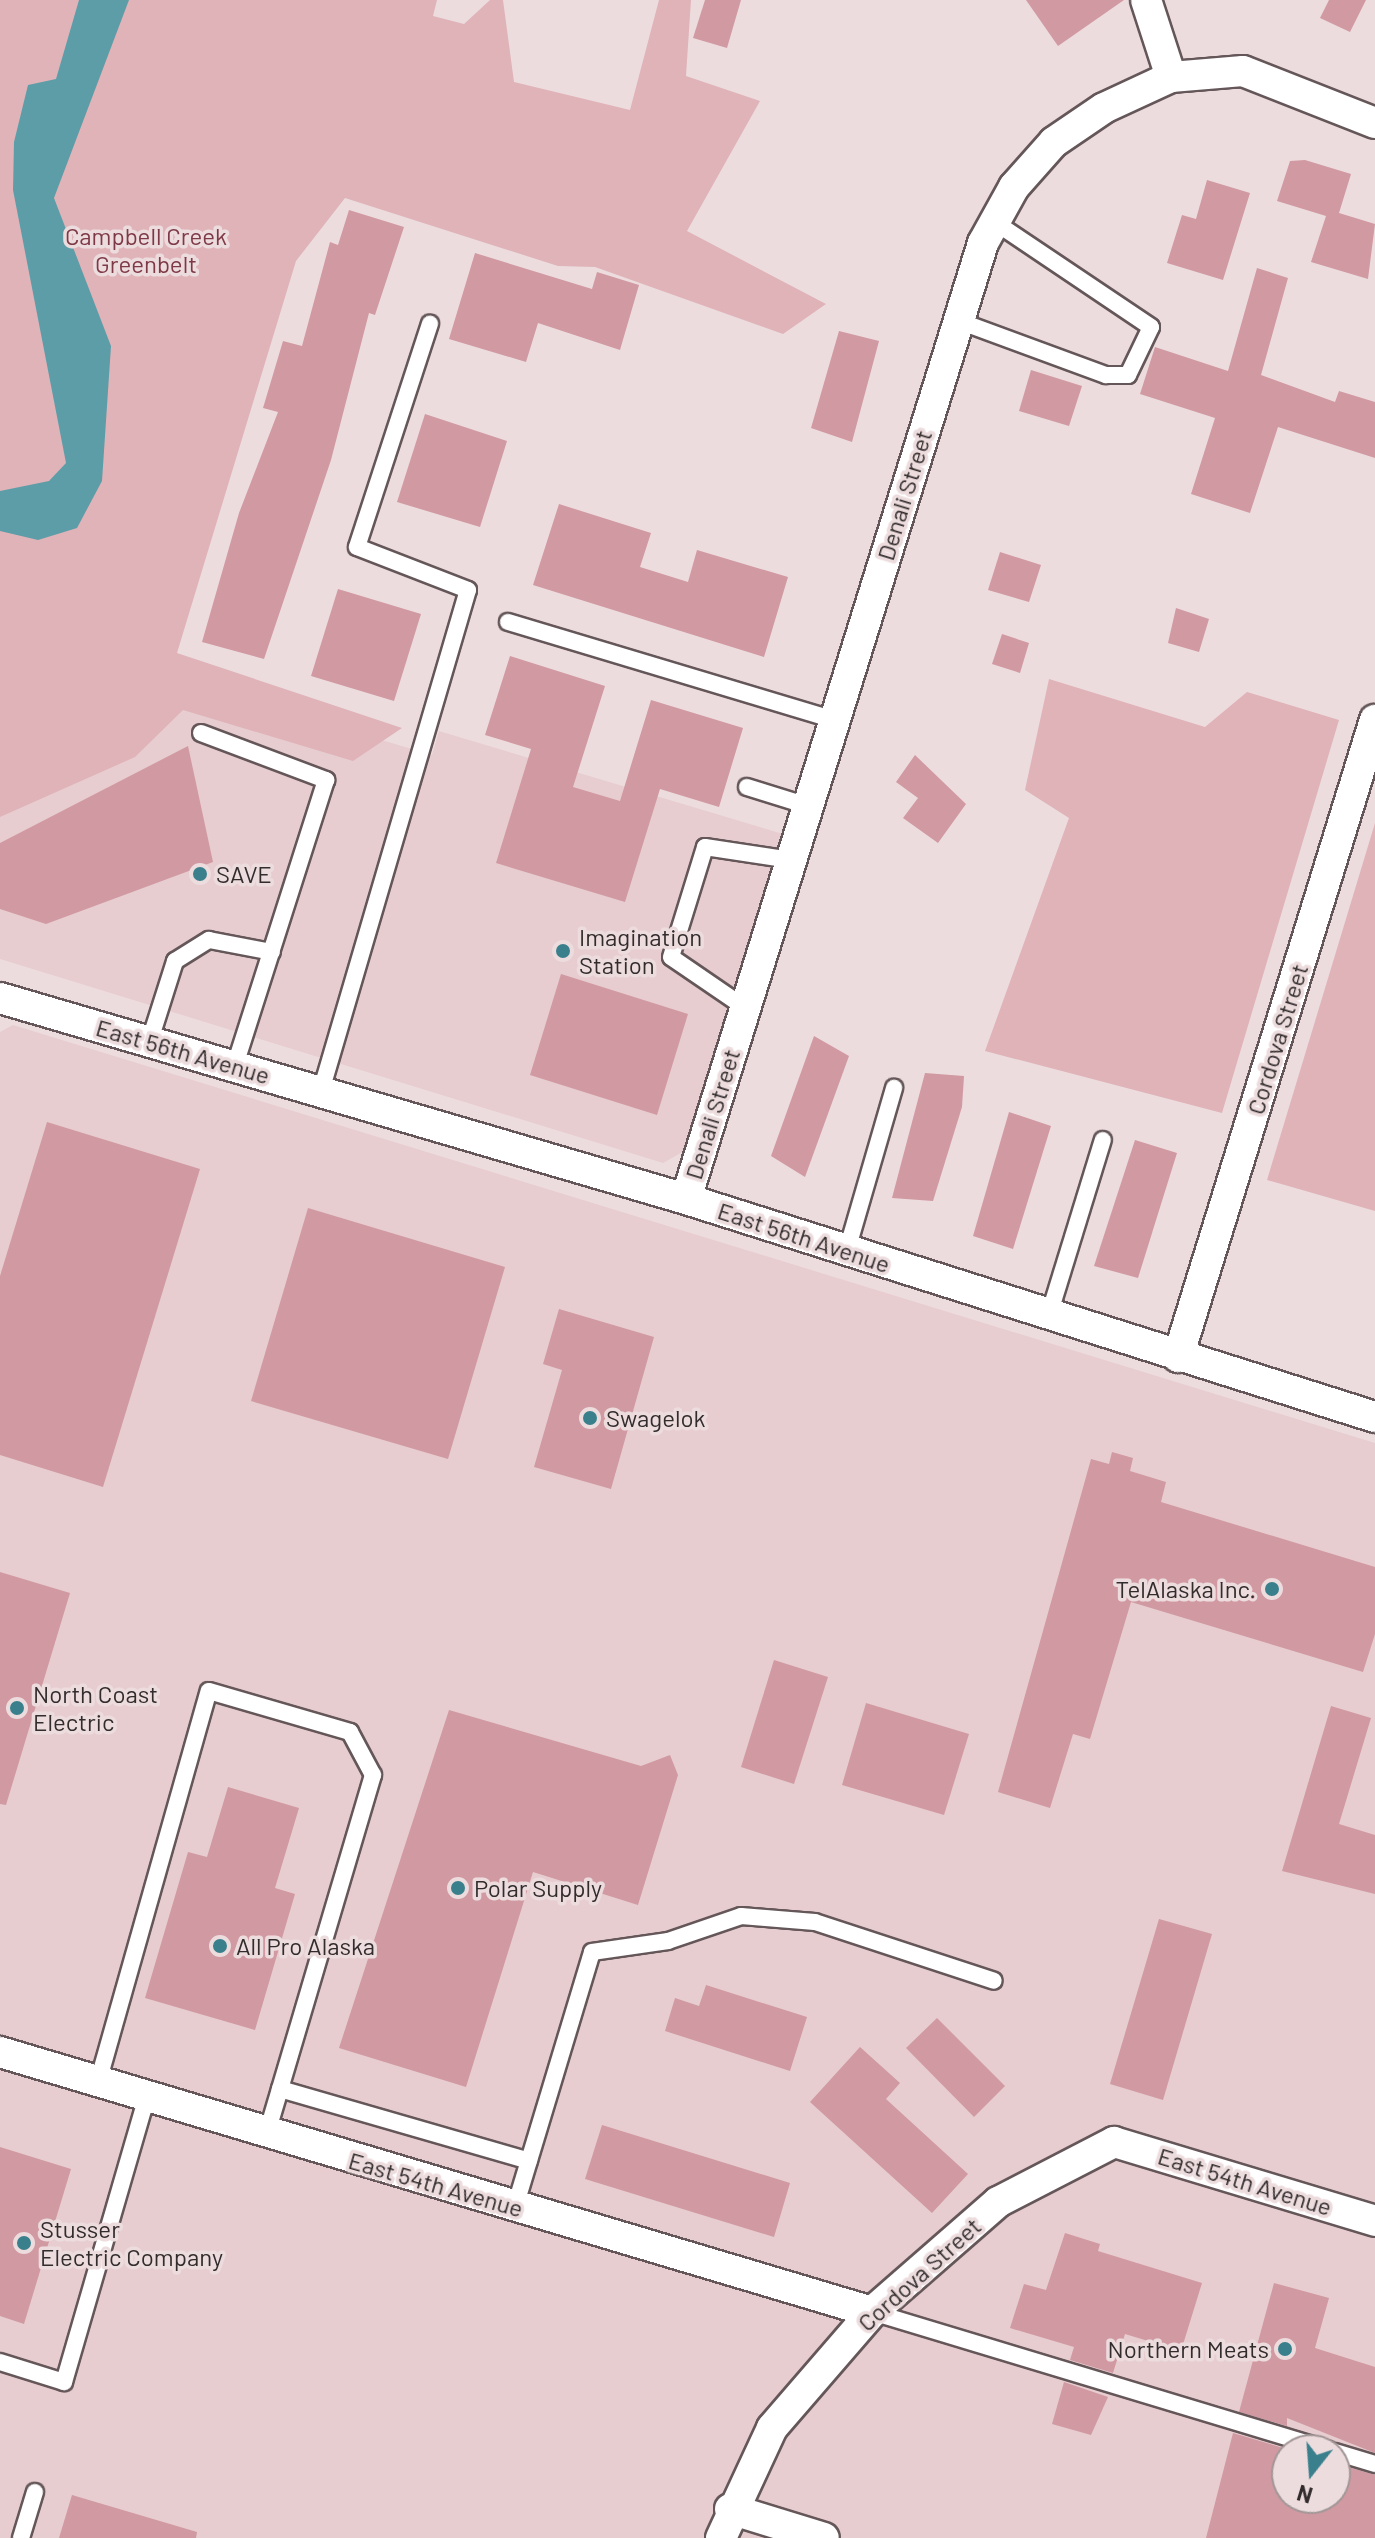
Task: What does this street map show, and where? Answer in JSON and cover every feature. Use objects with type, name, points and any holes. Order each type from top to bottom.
[{"type":"street","points":[[1146,0],[1171,77]]},
{"type":"street","name":"Denali Street","points":[[686,1199],[959,321],[995,222],[1054,142],[1104,108],[1171,77],[1243,71],[1375,123]]},
{"type":"street","name":"Cordova Street","points":[[1178,1357],[1375,720]]},
{"type":"street","name":"East 56th Avenue","points":[[0,998],[686,1199],[1375,1417]]},
{"type":"street","name":"East 54th Avenue","points":[[0,2052],[872,2312]]},
{"type":"street","name":"Cordova Street","points":[[721,2538],[730,2509],[772,2428],[872,2312],[998,2202],[1114,2142]]},
{"type":"street","name":"East 54th Avenue","points":[[1114,2142],[1375,2221]]},
{"type":"street","points":[[730,2509],[824,2538]]},
{"type":"lane","points":[[959,321],[1106,375],[1128,375],[1151,327],[995,222]]},
{"type":"lane","points":[[321,1091],[468,590],[357,547],[430,324]]},
{"type":"lane","points":[[508,622],[834,720]]},
{"type":"lane","points":[[201,733],[326,780],[235,1066]]},
{"type":"lane","points":[[747,787],[808,806]]},
{"type":"lane","points":[[744,1007],[671,957],[705,847],[791,860]]},
{"type":"lane","points":[[150,1040],[175,961],[209,940],[272,952]]},
{"type":"lane","points":[[847,1250],[894,1088]]},
{"type":"lane","points":[[1049,1315],[1103,1140]]},
{"type":"lane","points":[[98,2082],[209,1691],[350,1732],[373,1775],[267,2134]]},
{"type":"lane","points":[[515,2207],[592,1952],[668,1941],[741,1916],[815,1922],[994,1981]]},
{"type":"lane","points":[[280,2089],[529,2161]]},
{"type":"lane","points":[[0,2362],[64,2382],[147,2097]]},
{"type":"lane","points":[[872,2312],[1275,2434]]},
{"type":"lane","points":[[1351,2457],[1375,2464]]},
{"type":"lane","points":[[21,2538],[35,2492]]},
{"type":"shaded area","points":[[170,677],[432,755],[439,731],[783,834],[686,1150],[663,1163],[0,959],[0,788]]},
{"type":"shaded area","points":[[13,1025],[1375,1443],[1375,2538],[0,2538],[0,1032]]},
{"type":"green space","name":"Campbell Creek Greenbelt","points":[[0,0],[437,0],[433,16],[464,24],[490,0],[503,0],[514,82],[630,110],[659,0],[691,0],[686,76],[760,101],[687,231],[826,304],[783,334],[595,267],[558,266],[345,198],[296,261],[177,653],[402,728],[353,761],[183,710],[135,757],[0,817]]},
{"type":"green space","points":[[1049,679],[1205,727],[1247,692],[1339,720],[1222,1113],[985,1051],[1069,818],[1025,790]]},
{"type":"green space","points":[[1375,823],[1375,1211],[1267,1180]]},
{"type":"water","points":[[79,0],[129,0],[54,198],[111,346],[102,481],[77,528],[38,540],[0,531],[0,491],[49,481],[66,463],[13,190],[14,142],[28,85],[56,79]]},
{"type":"building","points":[[705,0],[741,0],[727,48],[693,38]]},
{"type":"building","points":[[1026,0],[1124,0],[1058,46]]},
{"type":"building","points":[[1329,0],[1366,0],[1350,32],[1320,18]]},
{"type":"building","points":[[1305,160],[1351,174],[1339,213],[1375,224],[1368,279],[1311,262],[1326,216],[1277,201],[1290,161]]},
{"type":"building","points":[[1207,180],[1250,193],[1223,280],[1167,263],[1182,215],[1196,219]]},
{"type":"building","points":[[349,210],[404,227],[375,315],[369,313],[331,460],[264,659],[202,642],[239,513],[278,412],[263,408],[283,341],[302,346],[330,242],[338,245]]},
{"type":"building","points":[[475,253],[592,289],[597,272],[639,285],[620,350],[538,323],[526,362],[449,339]]},
{"type":"building","points":[[1257,268],[1288,278],[1261,375],[1335,402],[1339,391],[1375,402],[1375,458],[1278,427],[1250,513],[1191,494],[1215,418],[1140,394],[1155,347],[1228,371]]},
{"type":"building","points":[[839,331],[879,341],[852,442],[811,428]]},
{"type":"building","points":[[1031,370],[1082,386],[1069,426],[1019,411]]},
{"type":"building","points":[[425,414],[507,441],[480,527],[397,502]]},
{"type":"building","points":[[559,504],[651,533],[640,567],[688,582],[697,550],[788,577],[764,657],[533,585]]},
{"type":"building","points":[[1000,552],[1041,565],[1029,602],[988,590]]},
{"type":"building","points":[[338,589],[421,614],[394,701],[311,676]]},
{"type":"building","points":[[1176,608],[1209,619],[1199,652],[1168,643]]},
{"type":"building","points":[[1002,634],[1029,643],[1020,673],[992,664]]},
{"type":"building","points":[[510,656],[605,686],[573,787],[620,801],[651,700],[743,728],[719,807],[660,789],[625,902],[496,863],[531,749],[485,735]]},
{"type":"building","points":[[188,746],[213,862],[46,924],[0,909],[0,843]]},
{"type":"building","points":[[915,755],[966,804],[938,843],[903,818],[918,798],[896,782]]},
{"type":"building","name":"Imagination Station","points":[[561,974],[688,1014],[657,1115],[530,1075]]},
{"type":"building","points":[[814,1036],[849,1056],[805,1177],[771,1156]]},
{"type":"building","points":[[925,1073],[964,1076],[962,1107],[933,1201],[892,1198]]},
{"type":"building","points":[[1009,1112],[1051,1126],[1013,1249],[973,1236]]},
{"type":"building","points":[[47,1122],[200,1169],[103,1487],[0,1455],[0,1276]]},
{"type":"building","points":[[1135,1140],[1177,1153],[1138,1278],[1094,1266]]},
{"type":"building","points":[[308,1208],[505,1267],[448,1459],[251,1401]]},
{"type":"building","name":"Swagelok","points":[[559,1309],[654,1337],[611,1489],[534,1467],[562,1370],[543,1364]]},
{"type":"building","points":[[1112,1452],[1133,1458],[1130,1471],[1166,1482],[1161,1502],[1375,1567],[1375,1634],[1363,1672],[1131,1602],[1090,1739],[1073,1734],[1050,1808],[998,1792],[1091,1459],[1109,1464]]},
{"type":"building","name":"North Coast Electric","points":[[0,1572],[70,1593],[6,1805],[0,1804]]},
{"type":"building","points":[[774,1660],[828,1677],[794,1784],[741,1767]]},
{"type":"building","points":[[866,1703],[969,1734],[944,1815],[842,1785]]},
{"type":"building","points":[[1331,1706],[1371,1718],[1339,1824],[1375,1835],[1375,1894],[1282,1871]]},
{"type":"building","name":"Polar Supply","points":[[449,1710],[641,1766],[670,1755],[678,1775],[638,1905],[533,1872],[466,2087],[339,2048]]},
{"type":"building","name":"All Pro Alaska","points":[[228,1787],[299,1808],[275,1888],[295,1894],[255,2030],[145,1998],[188,1852],[207,1857]]},
{"type":"building","points":[[1159,1919],[1212,1934],[1163,2100],[1110,2084]]},
{"type":"building","points":[[706,1985],[807,2017],[790,2071],[665,2031],[675,1998],[699,2006]]},
{"type":"building","points":[[937,2018],[1005,2086],[974,2117],[906,2048]]},
{"type":"building","points":[[860,2047],[900,2083],[886,2099],[968,2174],[932,2213],[810,2102]]},
{"type":"building","points":[[602,2125],[790,2183],[774,2237],[585,2179]]},
{"type":"building","name":"Stusser Electric Company","points":[[0,2147],[71,2169],[24,2324],[0,2316]]},
{"type":"building","points":[[1065,2233],[1100,2244],[1098,2251],[1202,2283],[1181,2351],[1125,2334],[1113,2373],[1070,2360],[1074,2347],[1010,2328],[1024,2284],[1046,2290]]},
{"type":"building","points":[[1274,2283],[1329,2298],[1315,2348],[1375,2367],[1375,2453],[1351,2443],[1351,2434],[1327,2434],[1287,2418],[1287,2426],[1239,2412]]},
{"type":"building","points":[[1064,2382],[1108,2397],[1091,2435],[1052,2424]]},
{"type":"building","points":[[1233,2433],[1271,2444],[1271,2514],[1351,2514],[1351,2468],[1375,2475],[1375,2538],[1206,2538]]},
{"type":"building","points":[[72,2495],[197,2532],[196,2538],[59,2538]]},
{"type":"place","name":"SAVE","points":[[200,874]]},
{"type":"place","name":"Imagination Station","points":[[563,951]]},
{"type":"place","name":"Swagelok","points":[[590,1418]]},
{"type":"place","name":"TelAlaska Inc.","points":[[1272,1589]]},
{"type":"place","name":"North Coast Electric","points":[[17,1708]]},
{"type":"place","name":"Polar Supply","points":[[458,1888]]},
{"type":"place","name":"All Pro Alaska","points":[[220,1946]]},
{"type":"place","name":"Stusser Electric Company","points":[[24,2243]]},
{"type":"place","name":"Northern Meats","points":[[1285,2349]]}]
